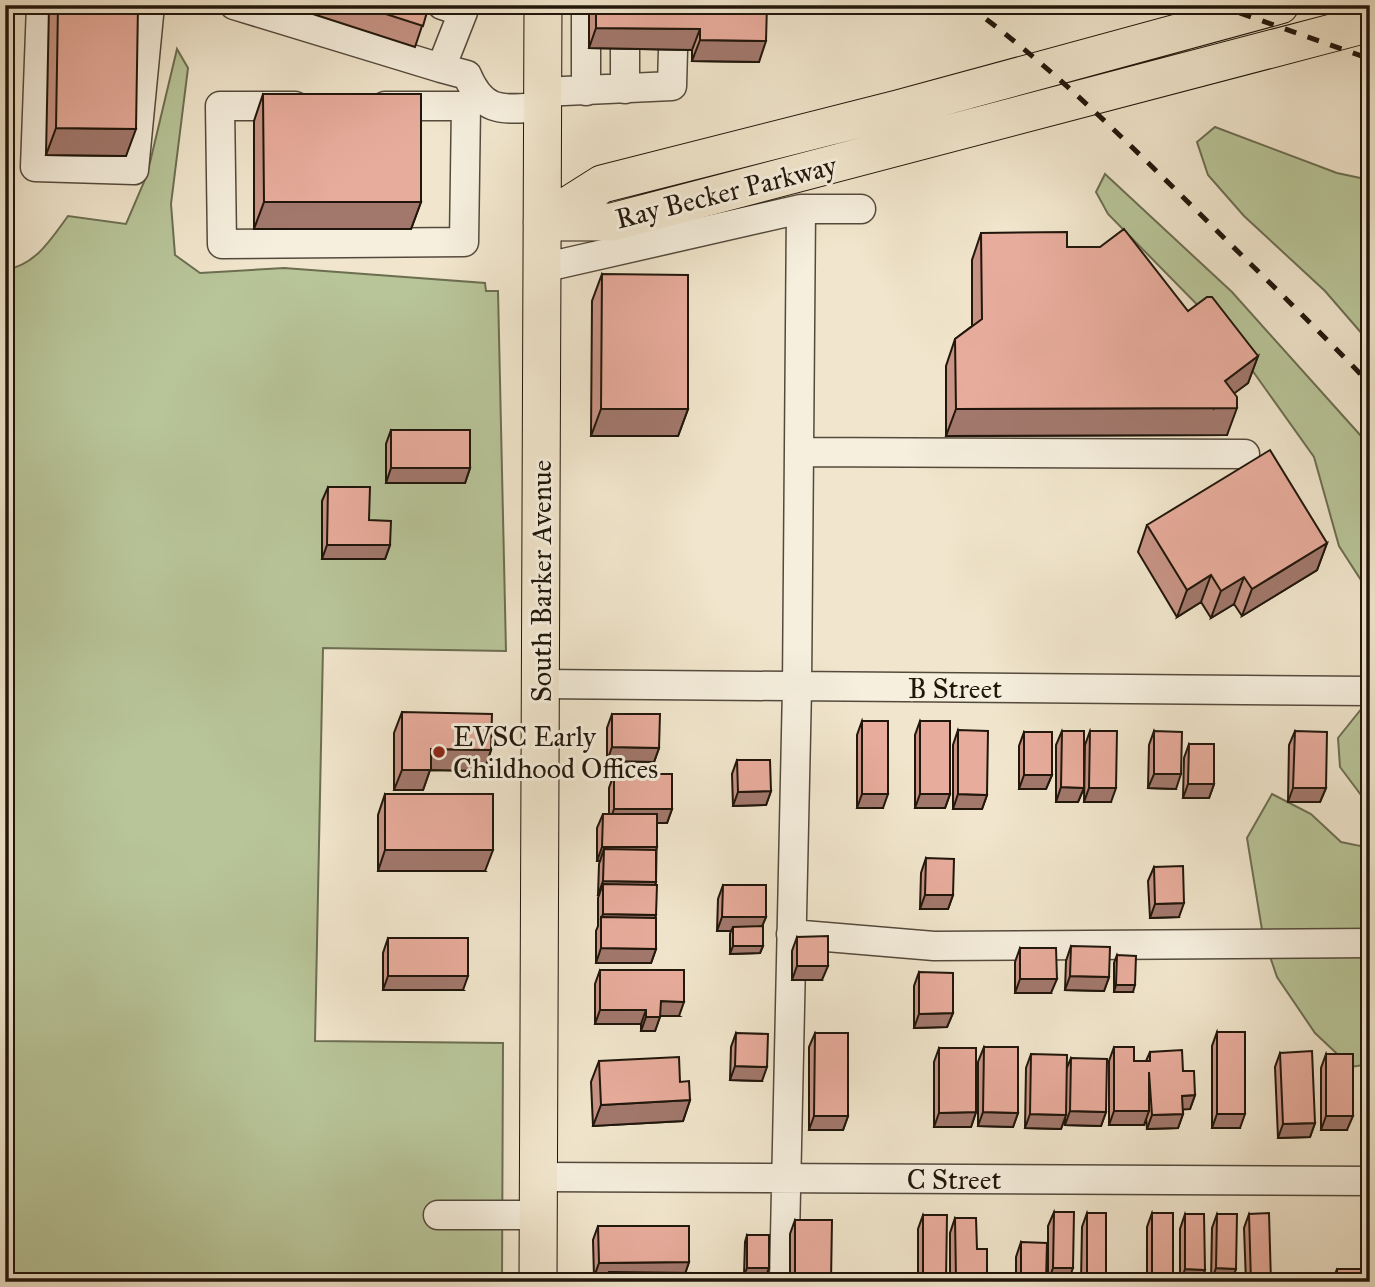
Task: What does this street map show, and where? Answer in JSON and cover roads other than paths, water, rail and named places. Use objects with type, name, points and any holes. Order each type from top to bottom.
[{"type":"main road","name":"South Barker Avenue","points":[[538,1282],[542,5]]},
{"type":"main road","name":"Ray Becker Parkway","points":[[542,222],[602,184],[898,109],[1280,5]]},
{"type":"main road","name":"Ray Becker Parkway","points":[[542,222],[612,222],[1370,23]]},
{"type":"street","points":[[41,5],[35,167],[134,170],[150,5]]},
{"type":"street","points":[[234,5],[467,75],[471,101],[464,242],[222,244],[220,106],[316,106]]},
{"type":"street","points":[[586,5],[586,91]]},
{"type":"street","points":[[441,68],[456,8]]},
{"type":"street","points":[[625,49],[625,89]]},
{"type":"street","points":[[357,106],[471,101],[501,109],[586,91],[672,86],[673,50]]},
{"type":"street","points":[[542,268],[802,209],[861,209]]},
{"type":"street","points":[[784,1282],[797,688],[802,209]]},
{"type":"street","points":[[800,452],[1245,454]]},
{"type":"street","name":"B Street","points":[[540,684],[1370,691]]},
{"type":"street","points":[[791,934],[934,946],[1370,943]]},
{"type":"street","name":"C Street","points":[[538,1177],[1370,1181]]},
{"type":"street","points":[[438,1216],[538,1215]]},
{"type":"railway","points":[[967,5],[1056,76],[1112,128],[1370,384]]},
{"type":"railway","points":[[1217,5],[1370,59]]},
{"type":"place","name":"EVSC Early Childhood Offices","points":[[439,752]]}]
